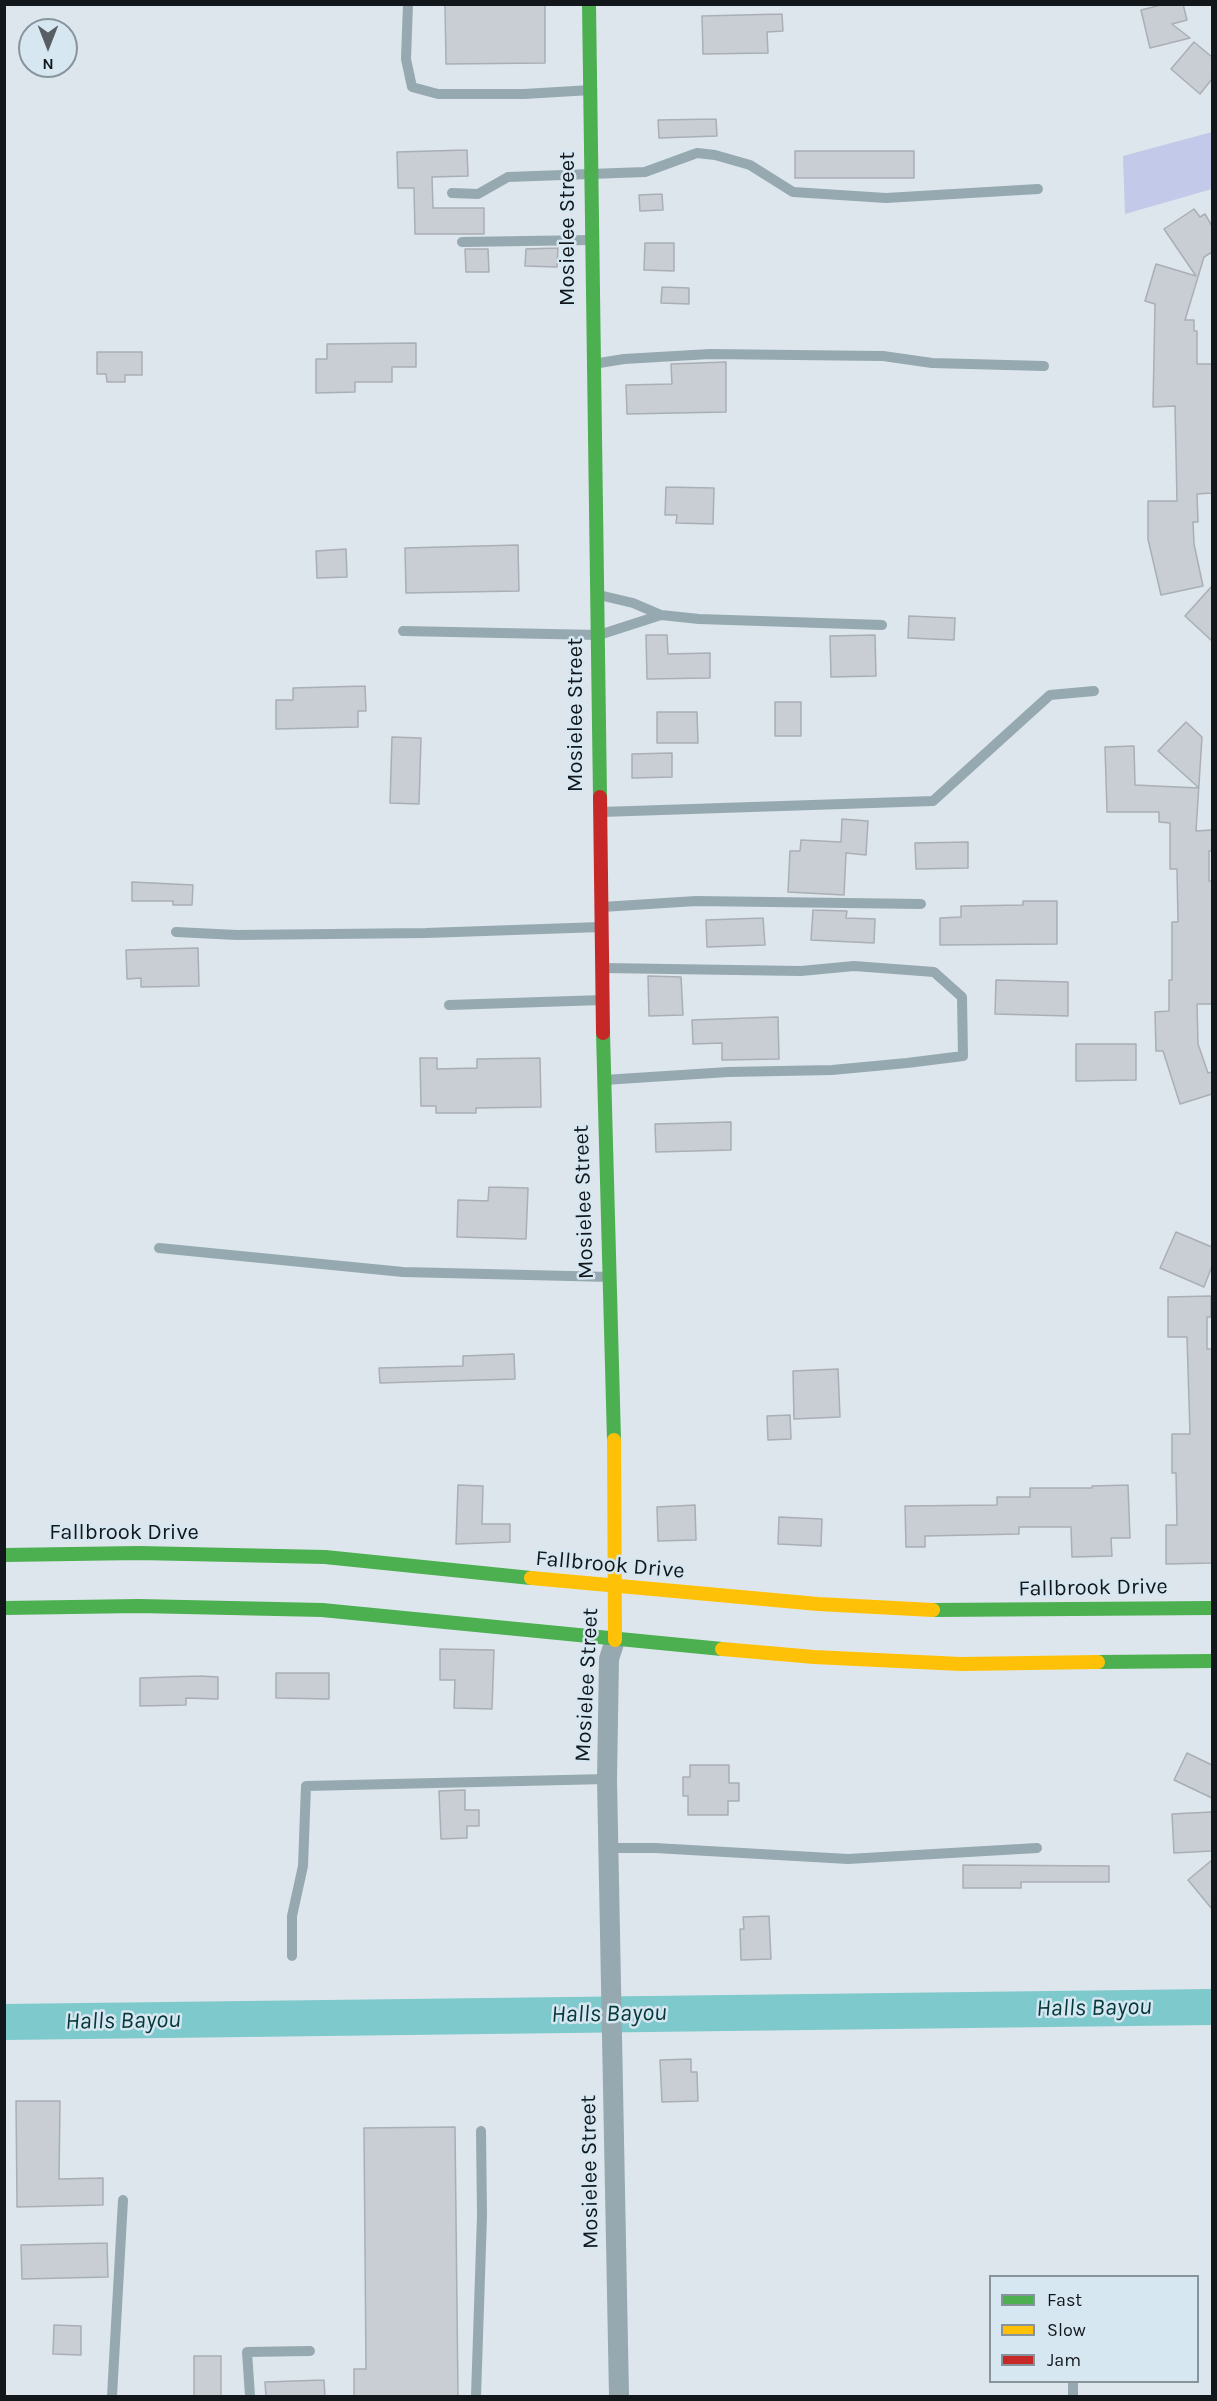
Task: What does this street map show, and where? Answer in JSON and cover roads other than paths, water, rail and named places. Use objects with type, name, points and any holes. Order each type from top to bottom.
[{"type":"main road","name":"Mosielee Street","points":[[589,4],[593,364],[599,595],[601,927],[611,1277],[615,1640]]},
{"type":"main road","name":"Fallbrook Drive","points":[[4,1555],[139,1553],[325,1557],[615,1587],[818,1604],[962,1611],[1212,1608]]},
{"type":"main road","points":[[4,1608],[139,1606],[322,1610],[615,1640],[814,1657],[961,1664],[1212,1661]]},
{"type":"street","name":"Mosielee Street","points":[[615,1640],[609,1659],[607,1779],[619,2397]]},
{"type":"lane","points":[[408,4],[406,59],[412,87],[438,94],[524,94],[591,90]]},
{"type":"lane","points":[[452,193],[478,194],[508,177],[645,172],[697,153],[715,155],[750,165],[793,192],[886,198],[1038,189]]},
{"type":"lane","points":[[462,242],[591,240]]},
{"type":"lane","points":[[593,364],[624,359],[710,354],[884,356],[932,363],[1044,366]]},
{"type":"lane","points":[[599,595],[633,603],[661,615],[699,619],[882,625]]},
{"type":"lane","points":[[403,631],[599,635],[661,615]]},
{"type":"lane","points":[[600,812],[933,801],[1050,695],[1094,691]]},
{"type":"lane","points":[[601,907],[696,901],[843,905],[921,904]]},
{"type":"lane","points":[[176,932],[402,933],[601,927]]},
{"type":"lane","points":[[603,968],[801,971],[854,966],[934,972],[962,997],[963,1056],[907,1064],[832,1070],[728,1072],[604,1080]]},
{"type":"lane","points":[[448,1005],[603,1000]]},
{"type":"lane","points":[[159,1248],[403,1272],[611,1277]]},
{"type":"lane","points":[[292,1956],[292,1916],[303,1866],[306,1786],[607,1779]]},
{"type":"lane","points":[[608,1848],[656,1848],[848,1859],[1036,1848]]},
{"type":"lane","points":[[476,2397],[482,2216],[481,2131]]},
{"type":"lane","points":[[112,2397],[123,2200]]},
{"type":"lane","points":[[250,2397],[247,2352],[310,2351]]},
{"type":"waterway","name":"Halls Bayou","points":[[4,2022],[1212,2007]]}]
